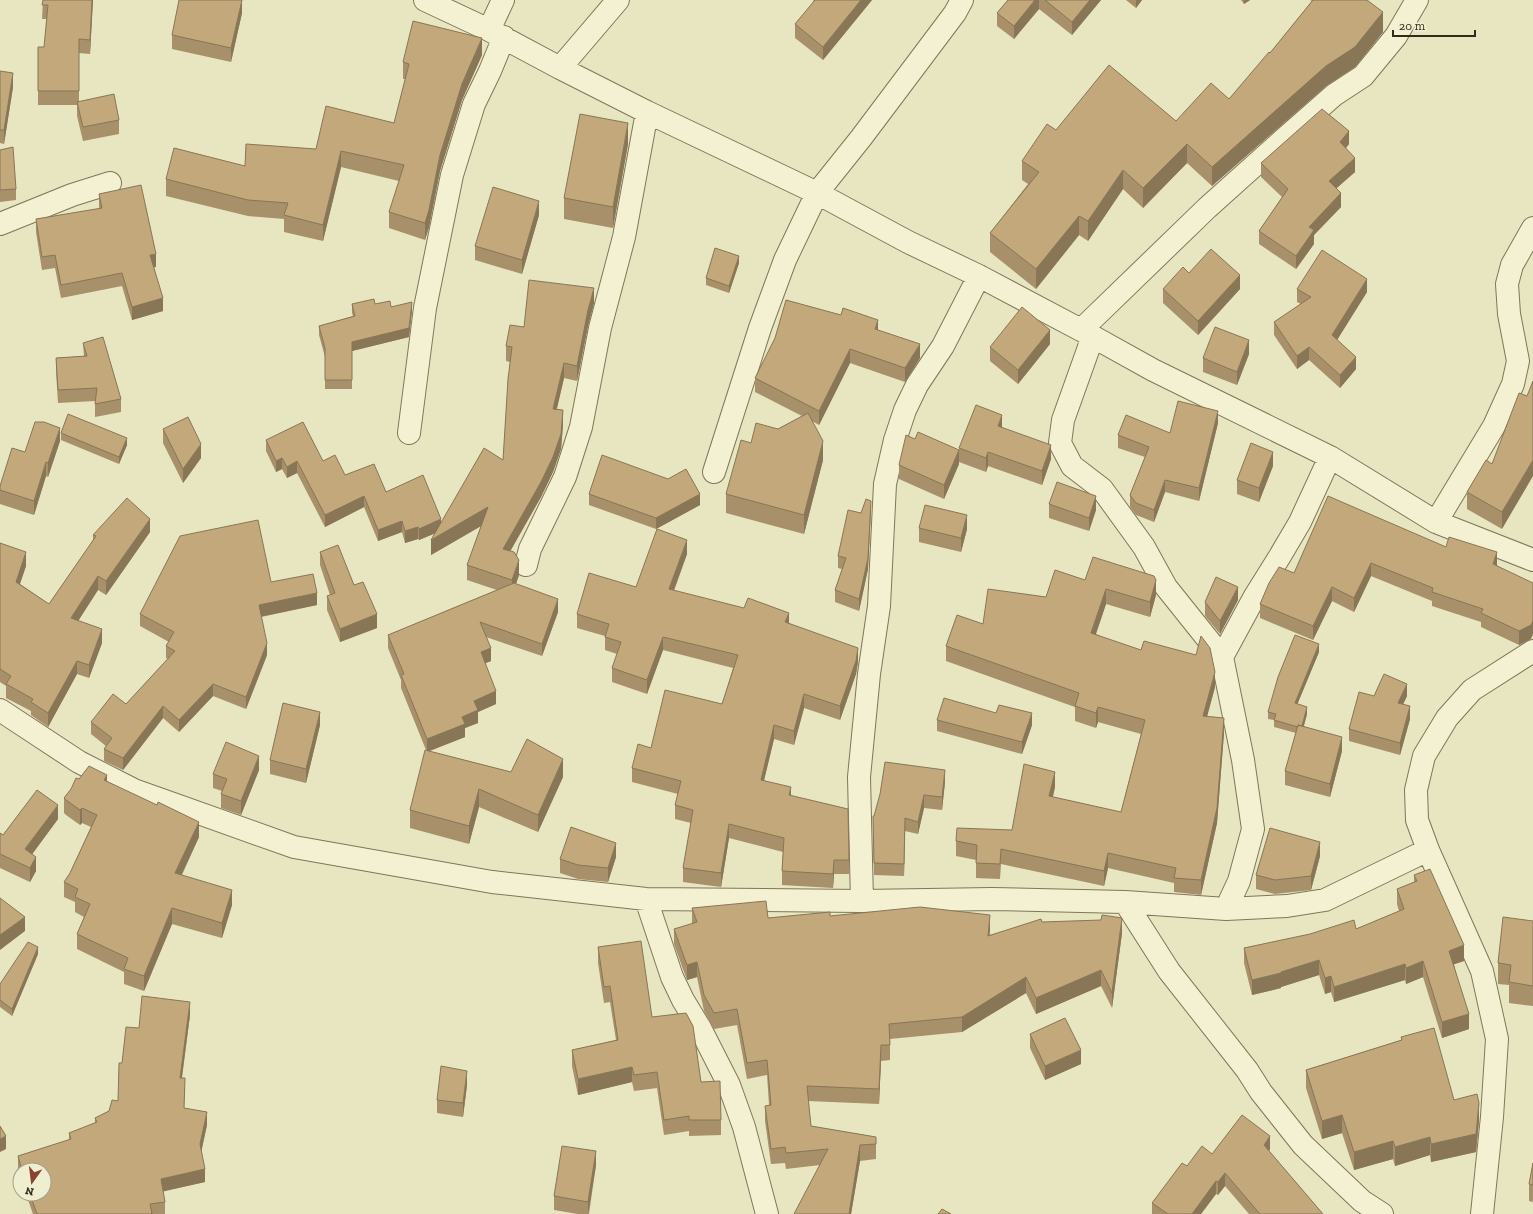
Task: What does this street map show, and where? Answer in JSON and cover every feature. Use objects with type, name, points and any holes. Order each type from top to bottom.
[{"type":"street","points":[[425,0],[496,34],[647,112],[817,193],[908,242],[979,276],[1153,370],[1330,457],[1436,522],[1533,560]]},
{"type":"street","points":[[409,433],[425,308],[452,175],[496,34],[503,0]]},
{"type":"street","points":[[560,68],[618,0]]},
{"type":"street","points":[[714,472],[760,328],[785,260],[817,193],[861,138],[955,13],[962,0]]},
{"type":"street","points":[[1226,909],[1240,881],[1253,829],[1243,760],[1222,657],[1166,587],[1144,547],[1102,489],[1072,466],[1060,443],[1063,420],[1087,333],[1207,208],[1334,95],[1363,76],[1396,36],[1417,0]]},
{"type":"street","points":[[526,565],[530,548],[565,477],[581,427],[600,328],[624,237],[647,112]]},
{"type":"street","points":[[0,224],[72,195],[110,184]]},
{"type":"street","points":[[1436,522],[1494,426],[1513,384],[1518,361],[1509,314],[1507,284],[1512,265],[1533,228]]},
{"type":"street","points":[[862,901],[859,777],[869,674],[879,606],[885,484],[895,440],[908,404],[917,385],[943,346],[979,276]]},
{"type":"street","points":[[1222,657],[1255,596],[1300,522],[1330,457]]},
{"type":"street","points":[[1482,1214],[1492,1117],[1496,1039],[1482,971],[1428,850],[1417,820],[1416,790],[1424,756],[1447,718],[1472,690],[1533,651]]},
{"type":"street","points":[[0,710],[79,762],[134,790],[294,847],[492,882],[646,899],[862,901],[992,899],[1125,902],[1226,909],[1287,906],[1325,900],[1428,850]]},
{"type":"street","points":[[646,899],[672,976],[683,1000],[700,1028],[729,1085],[744,1127],[767,1214]]},
{"type":"street","points":[[1125,902],[1169,971],[1247,1070],[1261,1092],[1303,1145],[1356,1208],[1382,1214]]},
{"type":"building","points":[[43,0],[92,0],[90,40],[79,39],[79,91],[38,91],[38,47],[44,47],[48,5],[42,5]]},
{"type":"building","points":[[179,0],[242,0],[231,48],[172,35]]},
{"type":"building","points":[[815,0],[861,0],[823,47],[795,24]]},
{"type":"building","points":[[1008,0],[1035,0],[1014,26],[997,13]]},
{"type":"building","points":[[1045,0],[1090,0],[1072,22]]},
{"type":"building","points":[[1313,0],[1367,0],[1383,12],[1355,47],[1326,66],[1212,167],[1187,144],[1143,188],[1123,170],[1088,221],[1079,216],[1036,269],[990,233],[1039,172],[1022,161],[1047,124],[1056,130],[1109,65],[1176,121],[1211,83],[1229,99],[1269,52],[1270,53]]},
{"type":"building","points":[[413,21],[482,38],[462,84],[440,155],[425,223],[389,212],[404,165],[341,151],[323,225],[284,215],[288,203],[248,200],[166,179],[174,148],[245,166],[246,144],[316,149],[326,106],[394,123],[409,64],[403,62]]},
{"type":"building","points":[[0,71],[13,73],[4,130],[0,130]]},
{"type":"building","points":[[114,94],[119,120],[83,127],[77,102]]},
{"type":"building","points":[[1322,109],[1349,131],[1340,142],[1355,158],[1329,181],[1341,193],[1309,227],[1314,230],[1296,256],[1259,231],[1288,189],[1261,163]]},
{"type":"building","points":[[580,114],[628,123],[613,207],[564,198]]},
{"type":"building","points":[[13,147],[16,189],[0,190],[0,150]]},
{"type":"building","points":[[141,185],[156,254],[150,255],[163,298],[132,307],[122,273],[61,285],[55,255],[42,257],[36,219],[102,208],[99,194]]},
{"type":"building","points":[[493,187],[539,201],[522,260],[475,246]]},
{"type":"building","points":[[715,248],[739,256],[729,286],[706,278]]},
{"type":"building","points":[[1211,249],[1240,275],[1198,321],[1163,289],[1183,267],[1189,273]]},
{"type":"building","points":[[1322,250],[1367,279],[1332,335],[1356,357],[1340,375],[1309,347],[1297,356],[1274,322],[1311,297],[1297,289]]},
{"type":"building","points":[[529,280],[594,288],[577,366],[564,363],[553,409],[563,410],[561,434],[553,457],[541,482],[503,549],[514,552],[519,560],[512,580],[467,565],[488,507],[431,540],[484,448],[503,460],[508,379],[512,347],[506,346],[510,325],[524,327]]},
{"type":"building","points":[[374,299],[375,304],[390,301],[391,307],[412,302],[409,328],[352,342],[352,380],[325,380],[325,348],[319,326],[355,316],[352,304]]},
{"type":"building","points":[[786,300],[841,315],[843,308],[878,320],[875,329],[920,344],[905,368],[850,349],[819,411],[755,378],[775,338]]},
{"type":"building","points":[[1022,307],[1050,330],[1018,370],[990,347]]},
{"type":"building","points":[[1215,327],[1249,340],[1237,372],[1203,358]]},
{"type":"building","points":[[103,337],[121,399],[95,404],[97,388],[58,390],[56,358],[87,356],[83,343]]},
{"type":"building","points":[[1533,381],[1533,460],[1502,512],[1467,492],[1486,460],[1492,464],[1519,393],[1527,396]]},
{"type":"building","points":[[1178,401],[1218,411],[1199,488],[1165,480],[1154,510],[1136,503],[1130,495],[1149,447],[1118,435],[1126,415],[1170,433]]},
{"type":"building","points":[[976,405],[1002,415],[998,426],[1051,445],[1042,471],[988,452],[986,458],[959,448]]},
{"type":"building","points":[[808,413],[823,441],[804,515],[726,494],[741,440],[751,443],[756,423],[778,429]]},
{"type":"building","points":[[68,414],[127,438],[119,457],[61,433]]},
{"type":"building","points":[[188,417],[201,444],[183,469],[163,429]]},
{"type":"building","points":[[35,422],[44,422],[60,428],[48,463],[46,462],[34,501],[0,490],[0,486],[12,448],[25,452]]},
{"type":"building","points":[[303,422],[323,461],[335,455],[345,475],[374,464],[386,492],[423,475],[441,519],[419,529],[418,527],[405,531],[402,521],[378,530],[364,496],[325,515],[297,461],[287,467],[282,458],[276,461],[266,440]]},
{"type":"building","points":[[918,432],[959,450],[944,485],[899,465],[906,435],[915,439]]},
{"type":"building","points":[[1251,443],[1273,452],[1259,488],[1237,480]]},
{"type":"building","points":[[602,455],[668,479],[686,469],[700,494],[656,518],[589,494]]},
{"type":"building","points":[[1057,482],[1096,496],[1089,518],[1049,504]]},
{"type":"building","points":[[1328,496],[1446,547],[1449,537],[1497,552],[1493,564],[1533,583],[1533,621],[1531,625],[1519,631],[1481,613],[1483,609],[1432,592],[1433,588],[1371,563],[1354,598],[1332,587],[1313,626],[1260,604],[1269,583],[1279,567],[1294,573]]},
{"type":"building","points":[[127,498],[150,519],[106,581],[98,576],[71,618],[102,629],[89,665],[77,661],[48,713],[31,702],[33,699],[6,684],[11,676],[0,669],[0,543],[26,552],[16,582],[49,604],[96,536],[93,535]]},
{"type":"building","points":[[866,499],[871,501],[868,558],[859,599],[835,590],[846,558],[838,556],[848,510],[861,513]]},
{"type":"building","points":[[925,505],[967,515],[961,538],[919,528]]},
{"type":"building","points":[[258,520],[271,582],[313,574],[317,593],[259,605],[267,643],[246,697],[213,684],[179,720],[163,706],[123,758],[104,749],[112,738],[91,722],[113,694],[126,704],[175,651],[166,646],[174,632],[140,614],[180,536]]},
{"type":"building","points":[[657,529],[687,540],[669,589],[744,608],[748,598],[789,613],[785,622],[858,648],[856,661],[840,706],[804,694],[794,731],[774,725],[761,780],[791,787],[789,795],[848,809],[849,860],[834,860],[833,874],[782,871],[784,838],[729,824],[721,873],[683,868],[693,810],[675,805],[681,781],[632,768],[638,744],[651,748],[665,690],[722,704],[738,655],[663,637],[647,680],[612,668],[621,642],[605,637],[609,624],[577,614],[589,573],[636,587]]},
{"type":"building","points":[[338,545],[354,585],[363,582],[377,614],[340,629],[327,596],[335,593],[320,552]]},
{"type":"building","points":[[1093,557],[1154,576],[1156,580],[1150,602],[1106,589],[1091,633],[1141,650],[1144,641],[1196,655],[1201,636],[1210,648],[1215,672],[1203,716],[1224,718],[1217,808],[1201,880],[1174,878],[1176,868],[1108,853],[1104,871],[1001,849],[1000,864],[976,863],[977,845],[956,841],[957,828],[1012,830],[1024,764],[1055,772],[1049,796],[1121,812],[1145,720],[1098,707],[1096,713],[1075,706],[1079,693],[946,646],[957,615],[983,624],[988,589],[1046,597],[1055,570],[1085,580]]},
{"type":"building","points":[[1216,577],[1238,587],[1220,621],[1205,602]]},
{"type":"building","points":[[514,583],[558,599],[542,644],[480,622],[491,648],[481,652],[496,691],[474,701],[478,710],[462,717],[465,724],[427,739],[401,675],[404,674],[388,635]]},
{"type":"building","points":[[1295,635],[1319,644],[1295,703],[1307,707],[1302,726],[1298,725],[1298,727],[1274,720],[1276,714],[1268,712],[1278,677]]},
{"type":"building","points":[[1384,674],[1407,684],[1398,703],[1410,706],[1400,743],[1349,729],[1359,692],[1374,696]]},
{"type":"building","points":[[944,698],[996,713],[999,705],[1032,713],[1022,742],[937,720]]},
{"type":"building","points":[[283,703],[320,712],[306,769],[270,760]]},
{"type":"building","points":[[1298,725],[1342,737],[1330,784],[1285,771]]},
{"type":"building","points":[[527,739],[563,759],[538,815],[479,789],[469,826],[410,810],[425,750],[511,772]]},
{"type":"building","points":[[226,742],[259,756],[241,801],[221,794],[227,779],[213,774]]},
{"type":"building","points":[[885,762],[945,770],[942,797],[924,795],[918,822],[905,818],[904,864],[874,863],[873,816],[880,794]]},
{"type":"building","points":[[89,766],[107,775],[104,780],[157,805],[158,802],[199,822],[175,873],[232,890],[222,923],[172,908],[144,976],[124,969],[128,958],[77,934],[90,904],[75,897],[78,889],[64,882],[70,873],[97,815],[82,808],[80,810],[64,798],[71,789],[76,778],[79,779]]},
{"type":"building","points":[[37,790],[58,805],[25,849],[36,857],[30,868],[0,854],[0,833],[3,835]]},
{"type":"building","points":[[571,827],[616,843],[608,868],[578,865],[560,859]]},
{"type":"building","points":[[1270,828],[1320,842],[1311,876],[1275,880],[1256,875]]},
{"type":"building","points":[[1430,869],[1464,945],[1449,951],[1469,1014],[1442,1022],[1423,961],[1406,968],[1405,964],[1334,987],[1331,976],[1325,978],[1319,960],[1281,973],[1252,980],[1244,948],[1310,934],[1354,920],[1356,929],[1404,909],[1397,889],[1417,881],[1414,875]]},
{"type":"building","points":[[0,898],[25,917],[0,935]]},
{"type":"building","points":[[766,901],[768,918],[830,912],[830,916],[920,907],[990,915],[988,936],[1041,919],[1042,922],[1101,920],[1102,915],[1122,918],[1112,993],[1101,970],[1036,998],[1026,977],[962,1017],[889,1024],[890,1045],[881,1045],[879,1089],[807,1086],[811,1126],[876,1137],[876,1144],[860,1145],[849,1214],[794,1214],[828,1149],[786,1153],[785,1147],[771,1149],[765,1106],[771,1105],[767,1060],[747,1063],[737,1009],[714,1013],[704,995],[697,962],[687,965],[674,929],[697,922],[692,908]]},
{"type":"building","points":[[1503,917],[1533,921],[1533,986],[1509,982],[1511,965],[1498,963]]},
{"type":"building","points":[[641,941],[652,1017],[686,1013],[693,1026],[701,1082],[720,1081],[721,1120],[689,1120],[689,1116],[664,1120],[657,1072],[634,1075],[632,1067],[578,1079],[572,1050],[618,1040],[610,986],[604,987],[598,947]]},
{"type":"building","points":[[28,942],[38,947],[12,1009],[0,1000],[0,984]]},
{"type":"building","points":[[142,996],[190,1002],[180,1078],[185,1078],[184,1108],[207,1112],[200,1144],[205,1169],[161,1179],[165,1202],[150,1204],[152,1214],[37,1214],[33,1202],[52,1202],[52,1162],[20,1162],[18,1156],[71,1139],[69,1133],[97,1122],[95,1118],[109,1111],[112,1100],[118,1101],[119,1063],[122,1063],[126,1027],[139,1028]]},
{"type":"building","points":[[1065,1018],[1081,1050],[1045,1066],[1030,1034]]},
{"type":"building","points":[[1434,1028],[1454,1100],[1477,1094],[1479,1103],[1476,1134],[1431,1144],[1430,1137],[1395,1147],[1393,1141],[1354,1152],[1342,1115],[1322,1121],[1306,1070],[1402,1040],[1401,1037]]},
{"type":"building","points":[[441,1066],[467,1071],[463,1103],[437,1100]]},
{"type":"building","points":[[1242,1115],[1270,1136],[1264,1145],[1323,1214],[1260,1214],[1225,1173],[1218,1182],[1216,1181],[1192,1214],[1168,1214],[1152,1203],[1182,1163],[1187,1166],[1202,1146],[1212,1154]]},
{"type":"building","points":[[0,1126],[6,1136],[0,1139]]},
{"type":"building","points":[[562,1146],[596,1151],[588,1202],[554,1196]]},
{"type":"building","points":[[1533,1163],[1533,1185],[1529,1184]]},
{"type":"building","points":[[942,1209],[951,1214],[938,1214]]}]
